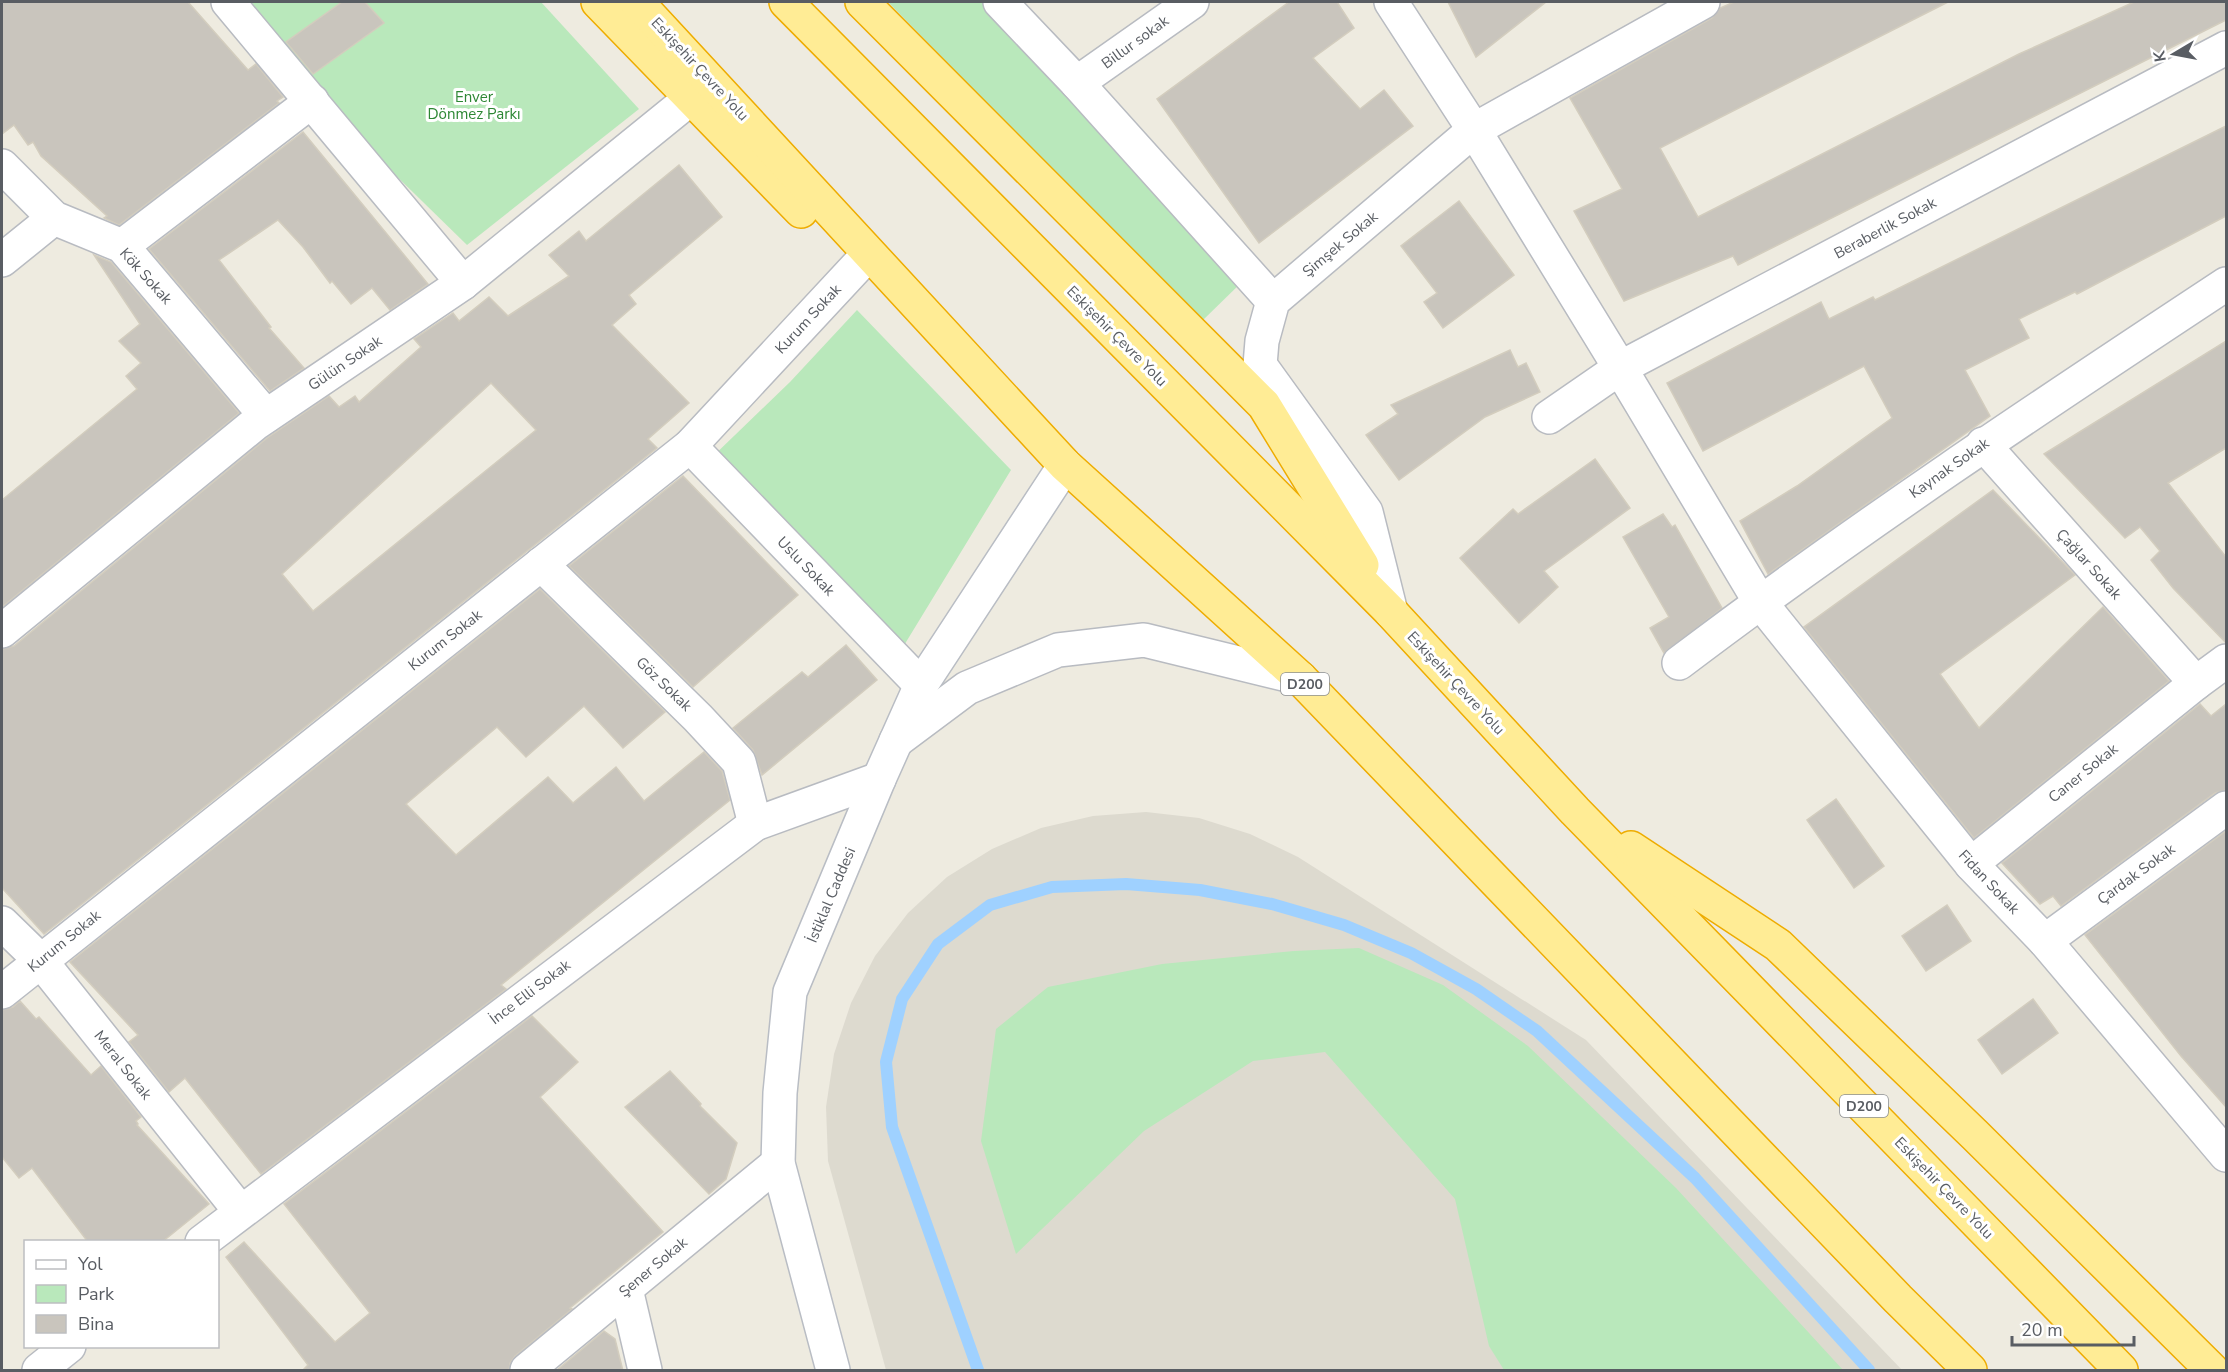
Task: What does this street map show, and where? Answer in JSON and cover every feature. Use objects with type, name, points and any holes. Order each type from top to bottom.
[{"type":"highway","points":[[598,2],[826,237],[863,260],[1065,465]]},
{"type":"highway","name":"Eskişehir Çevre Yolu","points":[[637,2],[1065,465],[1300,678],[1970,1371]]},
{"type":"highway","name":"Eskişehir Çevre Yolu","points":[[786,2],[1391,612],[1575,811],[2121,1371]]},
{"type":"highway","points":[[862,2],[1264,405],[1391,612]]},
{"type":"highway","points":[[1575,811],[1778,945],[1975,1135],[2212,1371]]},
{"type":"highway","points":[[1898,1299],[1965,1371]]},
{"type":"street","points":[[228,2],[463,283]]},
{"type":"street","points":[[1000,2],[1077,83],[1273,301],[1262,342],[1260,365],[1365,512],[1391,612]]},
{"type":"street","name":"Billur sokak","points":[[1077,83],[1192,2]]},
{"type":"street","name":"Fidan Sokak","points":[[1391,2],[1474,130],[1760,602],[1971,864],[2045,941],[2226,1155]]},
{"type":"street","name":"Şimşek Sokak","points":[[1273,301],[1474,130],[1703,2]]},
{"type":"street","name":"Beraberlik Sokak","points":[[1549,417],[1620,368],[2226,48]]},
{"type":"street","name":"Gülün Sokak","points":[[2,631],[266,416],[463,283],[691,98]]},
{"type":"street","points":[[122,246],[312,101]]},
{"type":"street","name":"Kök Sokak","points":[[2,166],[54,218],[122,246],[266,416]]},
{"type":"street","points":[[2,260],[54,218]]},
{"type":"street","name":"Kurum Sokak","points":[[2,992],[690,447],[863,260]]},
{"type":"street","name":"Kaynak Sokak","points":[[1679,663],[1760,602],[1983,444],[2226,284]]},
{"type":"street","name":"Çağlar Sokak","points":[[1983,444],[2196,683]]},
{"type":"street","name":"Uslu Sokak","points":[[690,447],[921,685]]},
{"type":"street","name":"İstiklal Caddesi","points":[[833,1371],[778,1162],[780,1093],[790,992],[921,685],[1065,465]]},
{"type":"street","name":"Göz Sokak","points":[[541,564],[698,718],[739,762],[755,824]]},
{"type":"street","points":[[896,741],[967,688],[1058,650],[1144,640],[1300,678]]},
{"type":"street","name":"Caner Sokak","points":[[1971,864],[2226,661]]},
{"type":"street","name":"İnce Elli Sokak","points":[[204,1240],[755,824],[879,779]]},
{"type":"street","name":"Çardak Sokak","points":[[2045,941],[2226,808]]},
{"type":"street","name":"Meral Sokak","points":[[2,923],[40,960],[240,1211]]},
{"type":"street","name":"Şener Sokak","points":[[527,1371],[778,1162]]},
{"type":"street","points":[[626,1288],[645,1371]]},
{"type":"street","points":[[39,1371],[68,1348]]},
{"type":"shaded area","points":[[1146,812],[1199,818],[1250,834],[1298,857],[1586,1040],[1902,1370],[886,1370],[828,1161],[826,1107],[834,1054],[851,1003],[875,956],[908,913],[947,877],[992,849],[1041,828],[1093,816]]},
{"type":"green space","name":"Enver Dönmez Parkı","points":[[251,2],[541,2],[639,109],[467,245],[380,160]]},
{"type":"green space","points":[[888,2],[988,2],[1245,279],[1201,322]]},
{"type":"green space","points":[[857,310],[1011,470],[903,647],[706,463],[790,382]]},
{"type":"green space","points":[[1359,948],[1443,985],[1528,1046],[1676,1188],[1843,1370],[1504,1370],[1489,1346],[1455,1199],[1325,1052],[1253,1061],[1144,1131],[1016,1254],[981,1141],[996,1029],[1048,987],[1162,964],[1294,951]]},
{"type":"building","points":[[2,2],[188,2],[248,70],[256,64],[283,97],[277,101],[279,103],[119,225],[104,218],[107,216],[41,156],[33,142],[28,145],[14,125],[2,134]]},
{"type":"building","points":[[342,2],[365,2],[384,23],[313,74],[286,42]]},
{"type":"building","points":[[1289,2],[1337,2],[1354,28],[1313,58],[1360,109],[1384,90],[1413,126],[1259,243],[1157,99]]},
{"type":"building","points":[[1448,2],[1546,2],[1476,57]]},
{"type":"building","points":[[1734,2],[1948,2],[1660,148],[1698,217],[2019,54],[2134,2],[2226,2],[2226,20],[1738,265],[1733,256],[1624,301],[1574,211],[1622,189],[1570,98],[1712,18],[1720,8]]},
{"type":"building","points":[[2226,126],[2226,216],[2077,294],[2075,292],[2019,319],[2029,338],[1965,370],[1990,416],[1768,574],[1740,521],[1797,486],[1892,418],[1864,366],[1703,451],[1667,383],[1821,302],[1829,319],[1873,297],[1875,300]]},
{"type":"building","points":[[303,132],[428,284],[390,310],[372,288],[351,304],[332,281],[330,283],[303,247],[278,220],[219,260],[271,327],[269,328],[304,368],[270,391],[149,249]]},
{"type":"building","points":[[679,165],[722,217],[629,295],[636,304],[612,325],[689,403],[648,439],[657,448],[44,934],[2,888],[2,649],[14,646],[267,438],[329,396],[339,407],[355,396],[359,402],[421,347],[414,339],[453,313],[459,321],[489,297],[508,316],[569,276],[549,255],[579,231],[586,241]],"holes":[[[491,383],[536,430],[313,611],[282,574]]]},
{"type":"building","points":[[1459,201],[1514,275],[1443,328],[1424,302],[1437,293],[1401,246]]},
{"type":"building","points":[[94,255],[111,262],[239,413],[2,607],[2,500],[137,389],[126,376],[141,363],[119,341],[140,324]]},
{"type":"building","points":[[2226,341],[2226,448],[2168,483],[2226,557],[2226,643],[2173,588],[2151,560],[2160,551],[2140,527],[2125,538],[2044,454]]},
{"type":"building","points":[[1510,350],[1518,367],[1526,363],[1540,392],[1485,417],[1399,480],[1366,435],[1398,414],[1391,405]]},
{"type":"building","points":[[1595,459],[1630,508],[1544,571],[1558,587],[1519,623],[1460,558],[1513,509],[1518,514]]},
{"type":"building","points":[[683,476],[798,595],[693,687],[569,566]]},
{"type":"building","points":[[1993,490],[2075,575],[1940,674],[1979,728],[2103,607],[2169,681],[1974,838],[1804,627]]},
{"type":"building","points":[[1663,514],[1672,527],[1675,525],[1722,608],[1664,653],[1650,628],[1669,617],[1623,537]]},
{"type":"building","points":[[540,589],[665,712],[623,748],[584,706],[526,757],[497,727],[406,804],[456,855],[548,777],[573,803],[616,767],[644,801],[704,752],[722,771],[730,800],[501,985],[506,989],[261,1174],[185,1078],[169,1092],[129,1042],[138,1035],[70,962]]},
{"type":"building","points":[[846,645],[877,680],[762,775],[753,750],[733,728],[802,672],[808,677]]},
{"type":"building","points":[[2200,704],[2211,716],[2226,704],[2226,790],[2215,793],[2061,906],[2053,896],[2040,904],[2002,863]]},
{"type":"building","points":[[1836,799],[1884,866],[1854,888],[1807,820]]},
{"type":"building","points":[[2226,831],[2226,1107],[2181,1056],[2085,935]]},
{"type":"building","points":[[1947,905],[1971,941],[1926,971],[1902,936]]},
{"type":"building","points":[[2033,999],[2058,1033],[2002,1074],[1978,1040]]},
{"type":"building","points":[[20,1001],[36,1019],[39,1017],[91,1075],[101,1066],[141,1117],[136,1121],[137,1125],[209,1204],[164,1240],[86,1240],[32,1168],[19,1178],[2,1157],[2,1010],[13,1007]]},
{"type":"building","points":[[532,1016],[578,1062],[540,1097],[663,1232],[515,1356],[510,1363],[509,1371],[302,1371],[308,1365],[226,1257],[244,1242],[335,1342],[370,1313],[284,1204]]},
{"type":"building","points":[[670,1071],[701,1104],[700,1106],[737,1143],[726,1179],[709,1194],[625,1107]]},
{"type":"building","points":[[604,1331],[615,1339],[623,1371],[556,1371]]},
{"type":"waterway","points":[[978,1370],[892,1127],[886,1062],[902,999],[938,944],[990,905],[1052,887],[1126,884],[1200,890],[1272,904],[1344,925],[1411,953],[1476,989],[1537,1031],[1695,1178],[1869,1370]]}]
